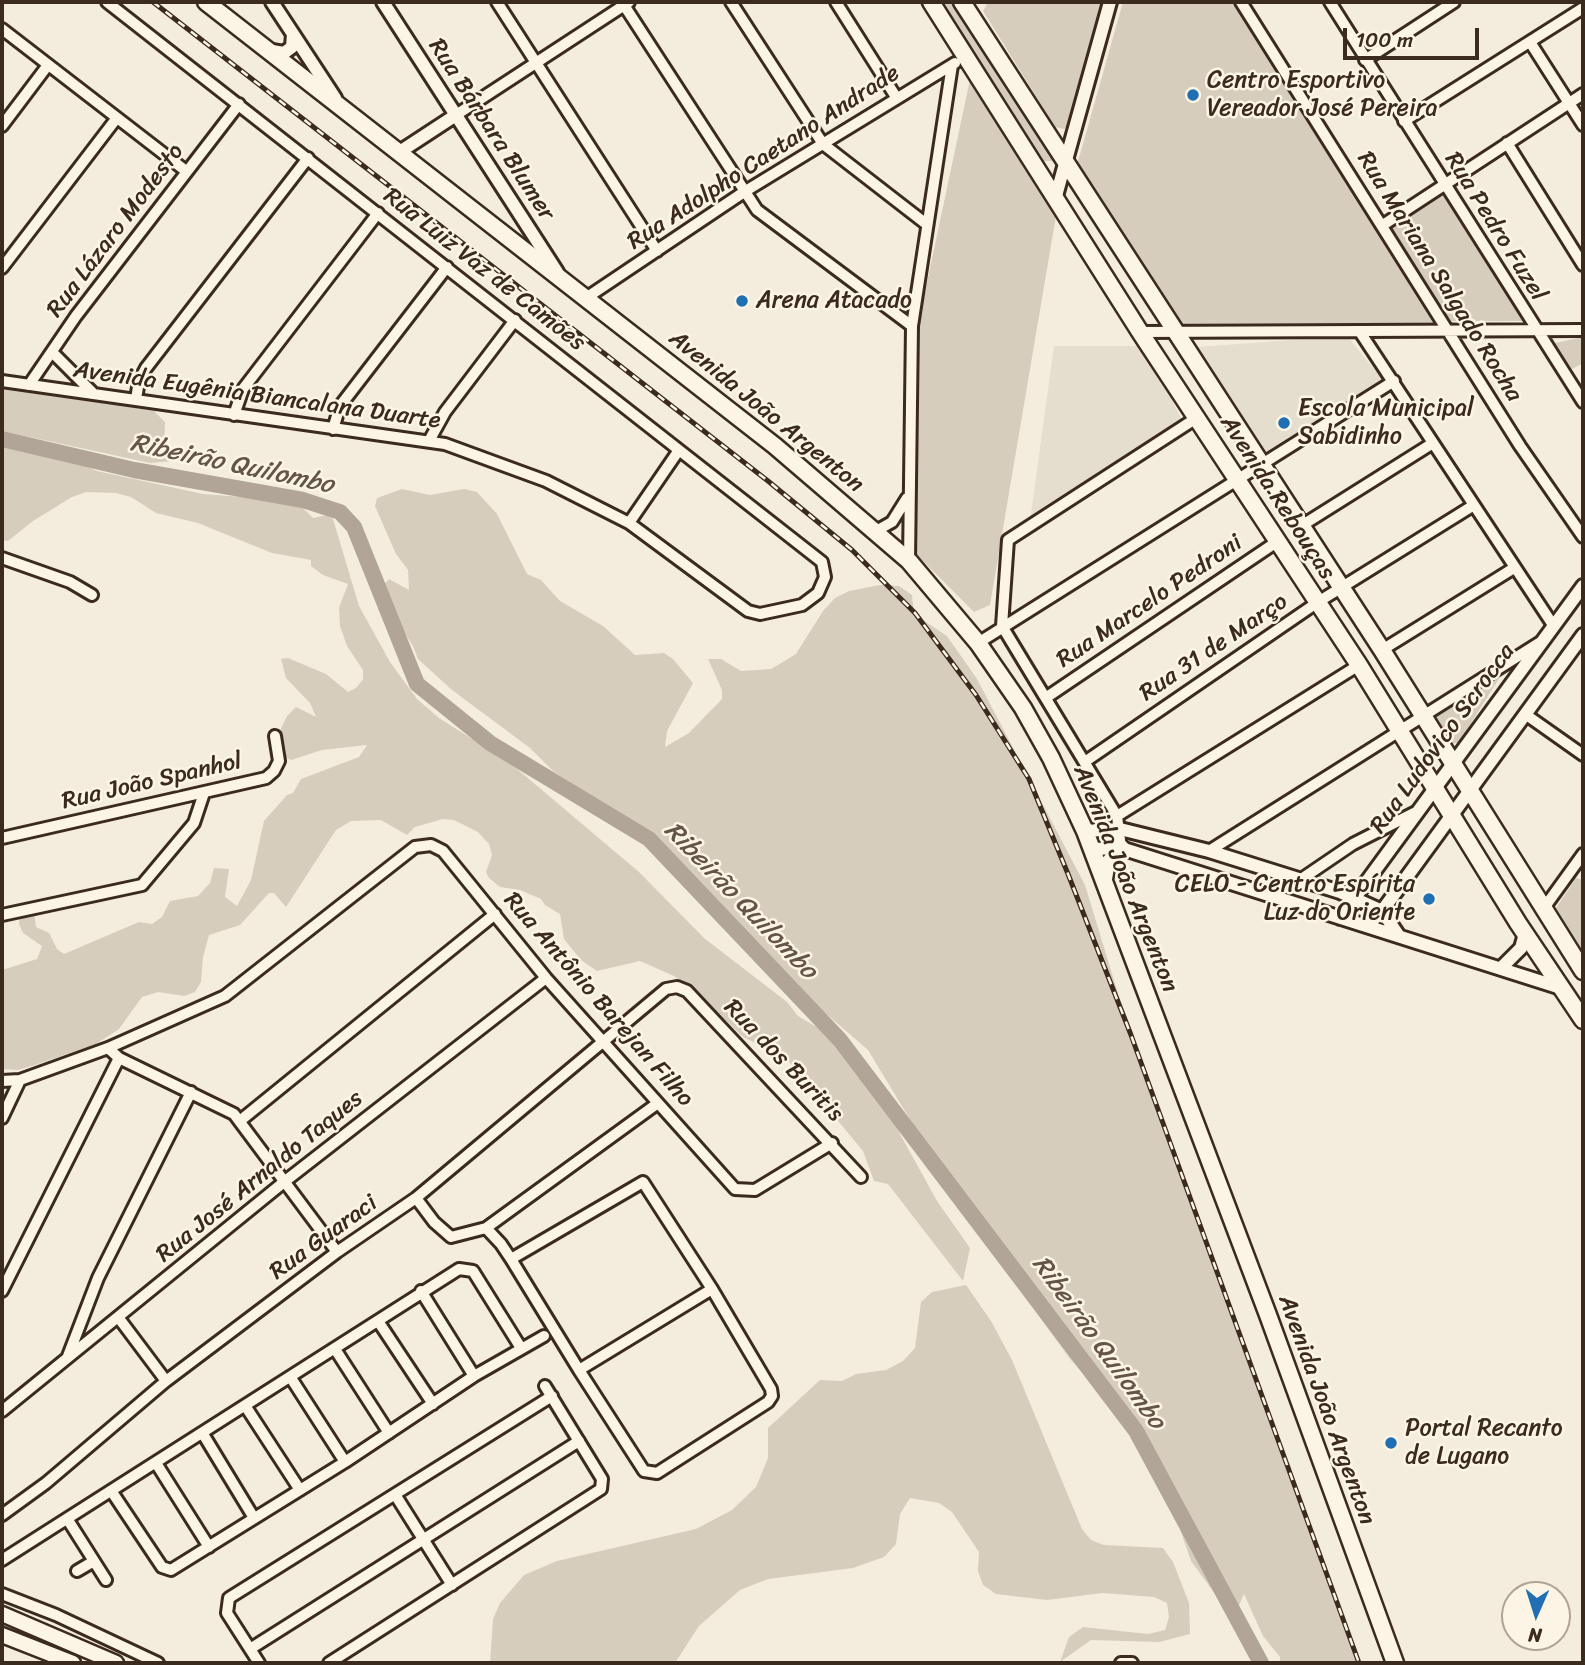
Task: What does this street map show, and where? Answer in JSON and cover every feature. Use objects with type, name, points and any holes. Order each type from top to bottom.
[{"type":"main road","name":"Avenida João Argenton","points":[[206,2],[775,446],[909,561],[978,643],[1028,718],[1093,849],[1396,1660]]},
{"type":"main road","name":"Avenida Rebouças","points":[[932,2],[1140,332],[1359,665],[1525,934],[1583,1020]]},
{"type":"main road","name":"Avenida Rebouças","points":[[962,2],[1382,650],[1421,718],[1583,971]]},
{"type":"main road","points":[[1104,879],[1106,867],[1121,848]]},
{"type":"main road","points":[[1561,988],[1583,996]]},
{"type":"main road","points":[[2,1615],[116,1663]]},
{"type":"main road","points":[[2,1634],[73,1663]]},
{"type":"street","name":"Rua Luiz Vaz de Camões","points":[[107,2],[822,562],[825,577]]},
{"type":"street","points":[[272,2],[338,103]]},
{"type":"street","name":"Rua Bárbara Blumer","points":[[383,2],[563,281]]},
{"type":"street","points":[[497,2],[657,251]]},
{"type":"street","points":[[731,2],[823,144],[925,223]]},
{"type":"street","points":[[836,2],[896,97]]},
{"type":"street","points":[[1056,196],[1110,2]]},
{"type":"street","name":"Rua Mariana Salgado Rocha","points":[[1241,2],[1520,446],[1583,537]]},
{"type":"street","name":"Rua Pedro Fuzel","points":[[1329,2],[1535,331],[1583,402]]},
{"type":"street","points":[[1365,60],[1454,2]]},
{"type":"street","points":[[398,153],[626,3],[757,210],[912,326]]},
{"type":"street","points":[[1404,121],[1583,8]]},
{"type":"street","points":[[2,29],[186,171]]},
{"type":"street","points":[[272,51],[284,53],[292,47],[293,34]]},
{"type":"street","points":[[1530,42],[1583,125]]},
{"type":"street","name":"Rua Adolpho Caetano Andrade","points":[[586,298],[744,192],[967,56]]},
{"type":"street","points":[[2,126],[48,65]]},
{"type":"street","points":[[909,561],[912,326],[925,223],[951,65]]},
{"type":"street","points":[[1382,225],[1583,94]]},
{"type":"street","name":"Rua Lázaro Modesto","points":[[29,385],[54,353],[76,316],[239,104]]},
{"type":"street","points":[[2,268],[116,119]]},
{"type":"street","points":[[1507,144],[1583,264]]},
{"type":"street","points":[[136,399],[139,381],[146,368],[308,158]]},
{"type":"street","points":[[234,415],[243,389],[377,213]]},
{"type":"street","points":[[333,429],[340,406],[447,267]]},
{"type":"street","points":[[429,440],[444,412],[515,320]]},
{"type":"street","points":[[1140,332],[1583,330]]},
{"type":"street","points":[[1360,332],[1553,625]]},
{"type":"street","points":[[54,353],[94,393]]},
{"type":"street","points":[[978,643],[1394,381]]},
{"type":"street","name":"Avenida Eugênia Biancalana Duarte","points":[[2,382],[429,440],[546,481],[629,523],[748,611],[771,614],[802,605],[818,593],[825,577]]},
{"type":"street","points":[[1121,848],[1119,823],[1086,761],[1002,626],[1008,540],[1198,417]]},
{"type":"street","points":[[1301,526],[1433,443]]},
{"type":"street","points":[[629,523],[680,450]]},
{"type":"street","points":[[876,531],[892,522],[902,511],[910,492]]},
{"type":"street","name":"Rua 31 de Março","points":[[1086,761],[1318,603],[1474,505]]},
{"type":"street","name":"Rua Marcelo Pedroni","points":[[1047,697],[1278,541]]},
{"type":"street","points":[[2,558],[71,582],[92,595]]},
{"type":"street","points":[[1382,650],[1514,568]]},
{"type":"street","name":"Rua Ludovico Scrocca","points":[[1340,918],[1414,813],[1583,586]]},
{"type":"street","points":[[1367,926],[1382,911],[1583,636]]},
{"type":"street","points":[[1209,851],[1539,643]]},
{"type":"street","points":[[1085,831],[1119,823],[1359,665]]},
{"type":"street","points":[[1525,714],[1583,755]]},
{"type":"street","name":"Rua João Spanhol","points":[[2,838],[266,778],[274,771],[279,761],[275,736]]},
{"type":"street","points":[[2,915],[142,885],[194,823],[204,793]]},
{"type":"street","points":[[1300,880],[1353,844],[1414,813]]},
{"type":"street","points":[[1119,823],[1356,898],[1382,911],[1399,936]]},
{"type":"street","name":"Rua Antônio Barejan Filho","points":[[108,1048],[225,996],[415,847],[431,845],[443,851],[603,1044],[735,1189],[755,1190],[832,1143]]},
{"type":"street","points":[[1093,849],[1121,848],[1561,988]]},
{"type":"street","points":[[1544,908],[1579,868],[1583,854]]},
{"type":"street","points":[[240,1121],[495,914]]},
{"type":"street","points":[[1501,968],[1521,948],[1525,934]]},
{"type":"street","name":"Rua José Arnaldo Taques","points":[[2,1411],[284,1182],[546,978]]},
{"type":"street","name":"Rua dos Buritis","points":[[666,989],[677,987],[687,990],[861,1177]]},
{"type":"street","name":"Rua Guaraci","points":[[2,1515],[46,1483],[166,1381],[337,1252],[416,1198],[666,989]]},
{"type":"street","points":[[2,1081],[20,1080],[108,1048],[118,1058],[191,1092],[240,1121],[337,1252]]},
{"type":"street","points":[[2,1291],[118,1058]]},
{"type":"street","points":[[2,1118],[20,1080]]},
{"type":"street","points":[[67,1359],[98,1279],[191,1092]]},
{"type":"street","points":[[416,1198],[434,1222],[451,1237],[486,1228],[659,1103]]},
{"type":"street","points":[[486,1228],[511,1259],[643,1471],[657,1473],[768,1402],[772,1396],[771,1389],[712,1289],[643,1182],[511,1259]]},
{"type":"street","points":[[2,1560],[459,1269],[473,1271],[521,1348]]},
{"type":"street","points":[[579,1370],[712,1289]]},
{"type":"street","points":[[421,1291],[474,1376]]},
{"type":"street","points":[[118,1317],[166,1381]]},
{"type":"street","points":[[378,1321],[433,1404]]},
{"type":"street","points":[[112,1492],[166,1570],[209,1547],[345,1462],[474,1376],[544,1336]]},
{"type":"street","points":[[335,1349],[389,1433]]},
{"type":"street","points":[[291,1378],[345,1462]]},
{"type":"street","points":[[259,1663],[227,1613],[229,1598],[396,1496],[549,1391],[602,1479],[601,1489],[329,1663]]},
{"type":"street","points":[[246,1407],[300,1490]]},
{"type":"street","points":[[203,1434],[254,1518]]},
{"type":"street","points":[[250,1649],[579,1441]]},
{"type":"street","points":[[156,1463],[209,1547]]},
{"type":"street","points":[[396,1496],[452,1585]]},
{"type":"street","points":[[68,1520],[106,1580]]},
{"type":"street","points":[[77,1571],[94,1561]]},
{"type":"street","points":[[2,1594],[56,1615],[158,1663]]},
{"type":"street","points":[[1121,1663],[1132,1663]]},
{"type":"shaded area","points":[[946,2],[956,2],[1054,153],[1055,161],[1041,161],[943,9]]},
{"type":"shaded area","points":[[988,2],[1105,2],[1099,14],[1069,125],[1064,129],[1055,127],[983,11]]},
{"type":"shaded area","name":"Centro Esportivo Vereador José Pereira","points":[[1123,2],[1232,2],[1433,323],[1180,324],[1077,165]]},
{"type":"shaded area","points":[[972,70],[1058,204],[990,605],[974,612],[916,554],[915,339]]},
{"type":"shaded area","points":[[1439,188],[1526,321],[1451,321],[1388,227]]},
{"type":"shaded area","name":"Escola Municipal Sabidinho","points":[[1347,336],[1386,384],[1265,461],[1197,347]]},
{"type":"shaded area","points":[[1583,337],[1583,363],[1572,369],[1555,343]]},
{"type":"shaded area","points":[[1054,346],[1144,346],[1182,420],[1030,521]]},
{"type":"shaded area","points":[[2,385],[154,411],[165,422],[164,451],[173,461],[150,463],[2,431]]},
{"type":"shaded area","points":[[2,443],[44,446],[97,471],[203,494],[296,501],[313,518],[327,515],[333,519],[359,606],[390,662],[417,699],[439,718],[510,763],[639,872],[704,938],[787,1002],[798,1016],[832,1036],[859,1063],[897,1120],[900,1134],[937,1201],[970,1248],[963,1281],[888,1184],[874,1181],[863,1151],[785,1057],[743,1037],[697,992],[674,976],[640,961],[597,971],[581,960],[564,939],[560,914],[545,905],[541,899],[520,890],[500,887],[489,878],[486,872],[492,855],[489,844],[478,832],[454,820],[443,819],[415,827],[407,835],[381,820],[351,821],[336,830],[286,907],[274,893],[269,893],[240,925],[209,935],[203,957],[201,982],[195,992],[184,996],[158,992],[142,997],[119,1029],[96,1044],[18,1070],[2,1069],[2,970],[37,959],[42,946],[23,933],[19,924],[20,916],[34,911],[36,927],[49,933],[57,949],[64,954],[139,922],[152,924],[162,917],[170,901],[198,896],[210,883],[214,868],[229,869],[225,897],[237,906],[251,880],[264,821],[287,795],[293,793],[301,779],[359,757],[367,745],[322,750],[291,760],[278,754],[275,741],[287,716],[296,707],[316,717],[310,703],[286,678],[281,659],[288,658],[326,674],[348,692],[356,688],[363,679],[363,670],[347,646],[340,626],[339,608],[348,584],[323,575],[311,566],[311,560],[272,553],[198,523],[156,513],[131,497],[116,493],[86,492],[72,497],[33,521],[8,541],[2,540]]},
{"type":"shaded area","points":[[402,489],[430,495],[464,489],[477,492],[497,514],[527,574],[541,580],[560,601],[603,626],[635,655],[664,653],[673,659],[693,683],[667,731],[665,747],[689,733],[722,699],[722,690],[708,659],[721,659],[741,671],[771,669],[796,654],[823,611],[835,598],[849,591],[880,585],[899,586],[912,595],[914,614],[947,636],[977,679],[1085,885],[1119,997],[1360,1663],[1280,1663],[1280,1657],[1263,1636],[1244,1594],[1238,1608],[1230,1609],[1223,1605],[1191,1561],[1181,1532],[1178,1508],[1165,1479],[1121,1415],[1070,1359],[978,1232],[868,1050],[816,1005],[802,998],[701,899],[632,824],[553,771],[530,748],[452,690],[418,659],[413,646],[376,589],[379,590],[389,579],[409,590],[408,570],[396,554],[375,506],[377,498]]},
{"type":"shaded area","points":[[1507,666],[1459,742],[1447,746],[1429,717]]},
{"type":"shaded area","points":[[1576,878],[1583,880],[1583,956],[1556,908]]},
{"type":"shaded area","points":[[966,1285],[991,1321],[1012,1360],[1082,1529],[1091,1540],[1104,1545],[1163,1548],[1173,1562],[1189,1603],[1190,1634],[1159,1642],[1091,1640],[1060,1662],[1069,1637],[1083,1627],[1148,1634],[1165,1630],[1169,1617],[1167,1603],[1154,1597],[1102,1593],[1047,1600],[996,1594],[983,1585],[978,1571],[979,1552],[952,1512],[939,1503],[910,1498],[900,1514],[896,1544],[884,1557],[853,1568],[768,1579],[740,1590],[699,1626],[675,1663],[490,1663],[493,1619],[500,1603],[524,1575],[557,1561],[696,1529],[732,1510],[756,1487],[768,1458],[768,1428],[820,1380],[842,1381],[856,1374],[886,1370],[903,1361],[915,1348],[921,1302],[932,1292]]},
{"type":"waterway","name":"Ribeirão Quilombo","points":[[2,439],[134,470],[303,500],[340,512],[354,527],[417,684],[490,743],[649,839],[840,1040],[1136,1431],[1261,1663]]},
{"type":"railway","points":[[153,2],[768,481],[852,550],[915,613],[976,695],[1029,779],[1068,874],[1131,1035],[1359,1663]]},
{"type":"place","name":"Centro Esportivo Vereador José Pereira","points":[[1193,95]]},
{"type":"place","name":"Arena Atacado","points":[[742,301]]},
{"type":"place","name":"Escola Municipal Sabidinho","points":[[1284,423]]},
{"type":"place","name":"CELO - Centro Espírita Luz do Oriente","points":[[1429,899]]},
{"type":"place","name":"Portal Recanto de Lugano","points":[[1391,1443]]}]
